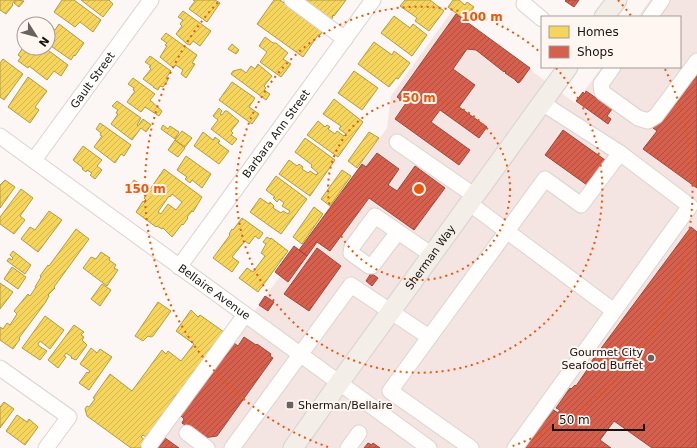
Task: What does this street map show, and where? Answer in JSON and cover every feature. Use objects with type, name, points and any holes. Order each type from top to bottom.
[{"type":"main road","points":[[605,16],[617,0]]},
{"type":"main road","name":"Sherman Way","points":[[297,447],[339,383],[567,68]]},
{"type":"street","name":"Gault Street","points":[[34,160],[151,0]]},
{"type":"street","points":[[292,0],[345,39]]},
{"type":"street","name":"Barbara Ann Street","points":[[179,267],[373,0]]},
{"type":"street","points":[[651,16],[662,0]]},
{"type":"street","points":[[524,4],[541,18]]},
{"type":"street","points":[[612,68],[601,84],[602,92],[638,118],[648,121],[656,116],[697,61]]},
{"type":"street","points":[[515,448],[614,311],[694,208],[620,153],[542,103]]},
{"type":"street","name":"Bellaire Avenue","points":[[0,136],[429,448]]},
{"type":"street","points":[[397,142],[472,199],[507,230],[614,311]]},
{"type":"street","points":[[471,448],[390,391],[545,179],[581,205],[620,153]]},
{"type":"street","points":[[398,232],[432,255]]},
{"type":"street","points":[[232,448],[352,285],[429,337]]},
{"type":"street","points":[[149,446],[245,315]]},
{"type":"street","points":[[0,368],[69,417],[46,448]]},
{"type":"street","points":[[187,433],[207,448]]},
{"type":"street","points":[[348,448],[359,433]]},
{"type":"shaded area","points":[[650,0],[697,0],[697,448],[156,448],[387,128],[391,96],[452,11],[575,103],[601,68],[681,68],[681,16],[639,16]]},
{"type":"building: Homes","points":[[0,0],[15,0],[6,14],[0,10]]},
{"type":"building: Homes","points":[[16,0],[24,1],[19,7],[14,3]]},
{"type":"building: Homes","points":[[62,0],[74,0],[101,20],[93,32],[80,22],[75,27],[54,12]]},
{"type":"building: Homes","points":[[81,0],[109,0],[113,4],[103,17]]},
{"type":"building: Homes","points":[[193,0],[215,0],[220,3],[207,22],[189,9],[195,1]]},
{"type":"building: Homes","points":[[274,0],[280,0],[323,31],[320,35],[318,35],[303,57],[257,24]]},
{"type":"building: Homes","points":[[300,0],[346,0],[334,16],[332,16],[333,17],[330,22]]},
{"type":"building: Homes","points":[[405,0],[430,0],[444,11],[429,31],[415,21],[417,18],[400,6]]},
{"type":"building: Homes","points":[[453,0],[459,0],[465,5],[467,2],[474,7],[465,20],[448,7]]},
{"type":"building: Homes","points":[[183,11],[211,31],[200,46],[193,41],[190,45],[187,44],[176,34],[182,26],[180,24],[183,20],[178,17]]},
{"type":"building: Homes","points":[[394,16],[410,28],[413,24],[427,35],[412,56],[381,33]]},
{"type":"building: Homes","points":[[59,24],[84,43],[71,60],[56,50],[56,28]]},
{"type":"building: Homes","points":[[166,33],[197,55],[192,63],[195,64],[186,78],[181,74],[183,70],[176,65],[174,67],[171,66],[160,57],[167,46],[165,45],[167,43],[161,39]]},
{"type":"building: Homes","points":[[265,37],[273,43],[276,43],[288,53],[283,59],[291,64],[281,77],[260,62],[267,52],[259,46]]},
{"type":"building: Homes","points":[[374,42],[392,55],[394,51],[410,63],[398,79],[396,78],[389,87],[358,64]]},
{"type":"building: Homes","points":[[232,44],[239,50],[236,54],[228,49]]},
{"type":"building: Homes","points":[[20,56],[56,56],[68,65],[61,76],[54,71],[47,80],[29,66],[28,68],[18,61],[21,57]]},
{"type":"building: Homes","points":[[150,56],[171,71],[166,78],[168,80],[163,87],[160,86],[158,90],[143,79],[151,69],[149,67],[151,66],[145,62]]},
{"type":"building: Homes","points":[[3,59],[23,74],[4,100],[0,97],[0,63]]},
{"type":"building: Homes","points":[[258,64],[272,76],[264,86],[266,88],[264,90],[270,94],[266,100],[231,74],[233,71],[241,69],[246,73],[251,66],[255,69]]},
{"type":"building: Homes","points":[[354,71],[378,88],[362,110],[338,93]]},
{"type":"building: Homes","points":[[28,77],[47,91],[35,107],[39,110],[30,123],[8,107]]},
{"type":"building: Homes","points":[[133,78],[155,94],[150,100],[162,111],[159,116],[145,107],[141,112],[127,102],[135,91],[133,90],[134,88],[128,84]]},
{"type":"building: Homes","points":[[232,82],[255,98],[249,107],[259,114],[252,124],[219,100]]},
{"type":"building: Homes","points":[[334,99],[363,122],[338,157],[307,135],[318,121],[325,127],[327,125],[330,127],[328,129],[335,134],[337,131],[344,136],[346,134],[339,129],[341,126],[323,114]]},
{"type":"building: Homes","points":[[117,101],[141,118],[137,125],[138,126],[143,119],[151,125],[146,132],[141,128],[132,140],[111,124],[118,114],[116,113],[118,110],[112,106]]},
{"type":"building: Homes","points":[[219,108],[222,111],[220,114],[222,115],[225,111],[227,111],[239,121],[231,131],[233,133],[231,135],[237,139],[232,145],[211,129],[218,120],[213,116]]},
{"type":"building: Homes","points":[[100,123],[131,145],[124,156],[121,154],[115,163],[94,147],[102,136],[96,129]]},
{"type":"building: Homes","points":[[163,125],[168,129],[170,126],[179,132],[175,139],[161,129]]},
{"type":"building: Homes","points":[[182,131],[192,138],[185,147],[175,140]]},
{"type":"building: Homes","points":[[203,132],[213,140],[215,137],[220,141],[218,143],[229,151],[219,164],[194,146]]},
{"type":"building: Homes","points":[[369,132],[379,138],[357,168],[348,161]]},
{"type":"building: Homes","points":[[305,138],[335,160],[310,196],[279,174],[289,160],[297,166],[299,164],[303,167],[302,169],[308,173],[310,171],[316,175],[318,173],[311,167],[312,165],[295,152]]},
{"type":"building: Homes","points":[[175,140],[185,148],[178,157],[168,150]]},
{"type":"building: Homes","points":[[83,146],[102,160],[97,166],[102,170],[95,179],[90,175],[92,173],[87,170],[86,172],[73,160]]},
{"type":"building: Homes","points":[[186,156],[211,174],[202,188],[192,180],[190,183],[185,179],[187,177],[177,170]]},
{"type":"building: Homes","points":[[164,169],[202,197],[193,212],[192,211],[183,225],[182,224],[172,237],[163,228],[156,227],[136,212],[143,201],[145,203],[146,200],[144,198]],"holes":[[[172,194],[182,202],[176,210],[168,204],[161,214],[158,212]]]},
{"type":"building: Homes","points":[[342,170],[351,176],[330,206],[321,199]]},
{"type":"building: Homes","points":[[276,176],[307,199],[281,234],[250,212],[260,198],[269,204],[270,202],[274,206],[273,208],[281,213],[283,211],[288,214],[290,211],[282,206],[284,203],[279,199],[277,202],[273,198],[275,197],[266,190]]},
{"type":"building: Homes","points":[[5,180],[15,187],[0,208],[0,185]]},
{"type":"building: Homes","points":[[134,180],[140,184],[133,194],[127,190]]},
{"type":"building: Homes","points":[[21,189],[33,198],[20,216],[25,220],[14,234],[0,224],[0,217]]},
{"type":"building: Homes","points":[[314,207],[323,214],[302,244],[293,237]]},
{"type":"building: Homes","points":[[49,211],[62,220],[38,252],[21,239],[30,227],[35,230]]},
{"type":"building: Homes","points":[[242,218],[263,233],[259,239],[255,236],[249,244],[245,241],[232,257],[239,262],[232,272],[213,258],[230,235],[229,234],[232,229],[233,230]]},
{"type":"building: Homes","points":[[76,229],[89,239],[54,287],[55,288],[48,295],[49,296],[45,303],[19,338],[20,339],[13,349],[0,340],[0,327],[3,329],[7,323],[10,325],[17,314],[14,311],[28,294],[30,296],[41,277],[40,276]]},
{"type":"building: Homes","points":[[267,237],[270,239],[271,238],[288,251],[258,292],[239,278],[247,268],[253,272],[265,256],[261,253],[266,244],[263,242]]},
{"type":"building: Homes","points":[[13,251],[31,265],[25,274],[7,261],[9,258],[12,260],[13,258],[10,255]]},
{"type":"building: Homes","points":[[101,252],[110,258],[109,260],[116,265],[114,268],[118,270],[107,286],[83,268],[91,257],[96,259]]},
{"type":"building: Homes","points":[[12,267],[26,277],[18,289],[4,279]]},
{"type":"building: Homes","points":[[0,283],[13,292],[0,309]]},
{"type":"building: Homes","points":[[102,284],[111,290],[100,306],[91,299]]},
{"type":"building: Homes","points":[[158,302],[171,311],[153,336],[148,336],[143,341],[135,336]]},
{"type":"building: Homes","points":[[191,310],[198,317],[200,315],[224,332],[187,383],[186,382],[182,387],[184,388],[178,396],[176,395],[150,434],[148,433],[146,437],[143,435],[141,437],[145,440],[140,448],[131,448],[87,416],[85,409],[87,406],[89,407],[95,399],[93,398],[110,374],[132,391],[162,350],[166,354],[168,351],[181,361],[194,344],[176,331]]},
{"type":"building: Homes","points":[[45,316],[64,330],[50,349],[40,341],[38,344],[39,346],[47,351],[40,360],[22,348]]},
{"type":"building: Homes","points":[[74,325],[84,332],[81,335],[84,337],[82,340],[87,345],[76,360],[71,358],[72,357],[66,353],[64,356],[66,357],[58,368],[48,360]]},
{"type":"building: Homes","points":[[91,348],[97,353],[100,349],[112,357],[89,390],[79,383],[87,372],[88,373],[90,371],[80,364]]},
{"type":"building: Homes","points":[[4,402],[14,409],[0,428],[0,407]]},
{"type":"building: Homes","points":[[17,415],[27,422],[29,419],[38,427],[25,445],[6,431]]},
{"type":"building: Shops","points":[[579,0],[574,7],[565,1]]},
{"type":"building: Shops","points":[[456,14],[530,68],[518,83],[515,79],[505,73],[505,71],[504,72],[476,50],[467,49],[453,69],[475,85],[459,107],[487,127],[479,138],[440,110],[431,122],[470,150],[459,165],[395,119],[406,103],[397,97]]},
{"type":"building: Shops","points":[[697,70],[697,188],[643,149],[657,131],[653,128],[681,89],[685,92],[689,86],[687,84]]},
{"type":"building: Shops","points":[[586,91],[612,109],[607,116],[611,119],[608,124],[576,101],[583,92],[585,94]]},
{"type":"building: Shops","points":[[563,130],[605,160],[587,185],[545,155]]},
{"type":"building: Shops","points":[[377,153],[399,169],[388,185],[397,191],[415,166],[445,188],[414,230],[369,198],[330,251],[317,242],[307,256],[299,250],[362,164],[366,167]]},
{"type":"building: Shops","points":[[691,227],[697,232],[697,448],[652,448],[614,421],[600,440],[611,448],[524,448],[552,409],[558,413],[560,410],[556,408],[570,388],[571,389],[575,385],[576,386],[589,367],[588,366]]},
{"type":"building: Shops","points":[[294,246],[307,256],[288,282],[275,272]]},
{"type":"building: Shops","points":[[317,248],[341,266],[309,311],[284,294]]},
{"type":"building: Shops","points":[[371,273],[378,278],[372,286],[366,281]]},
{"type":"building: Shops","points":[[265,296],[274,302],[268,311],[259,305]]},
{"type":"building: Shops","points":[[244,337],[271,354],[270,356],[273,358],[217,436],[203,438],[182,423],[184,419],[181,416],[234,343],[238,346]]},
{"type":"building: Shops","points":[[165,438],[179,448],[158,448]]},
{"type":"building: Shops","points":[[368,443],[372,445],[373,443],[380,448],[364,448]]},
{"type":"place","name":"Gourmet City Seafood Buffet","points":[[651,358]]},
{"type":"place","name":"Sherman/Bellaire","points":[[290,405]]}]
